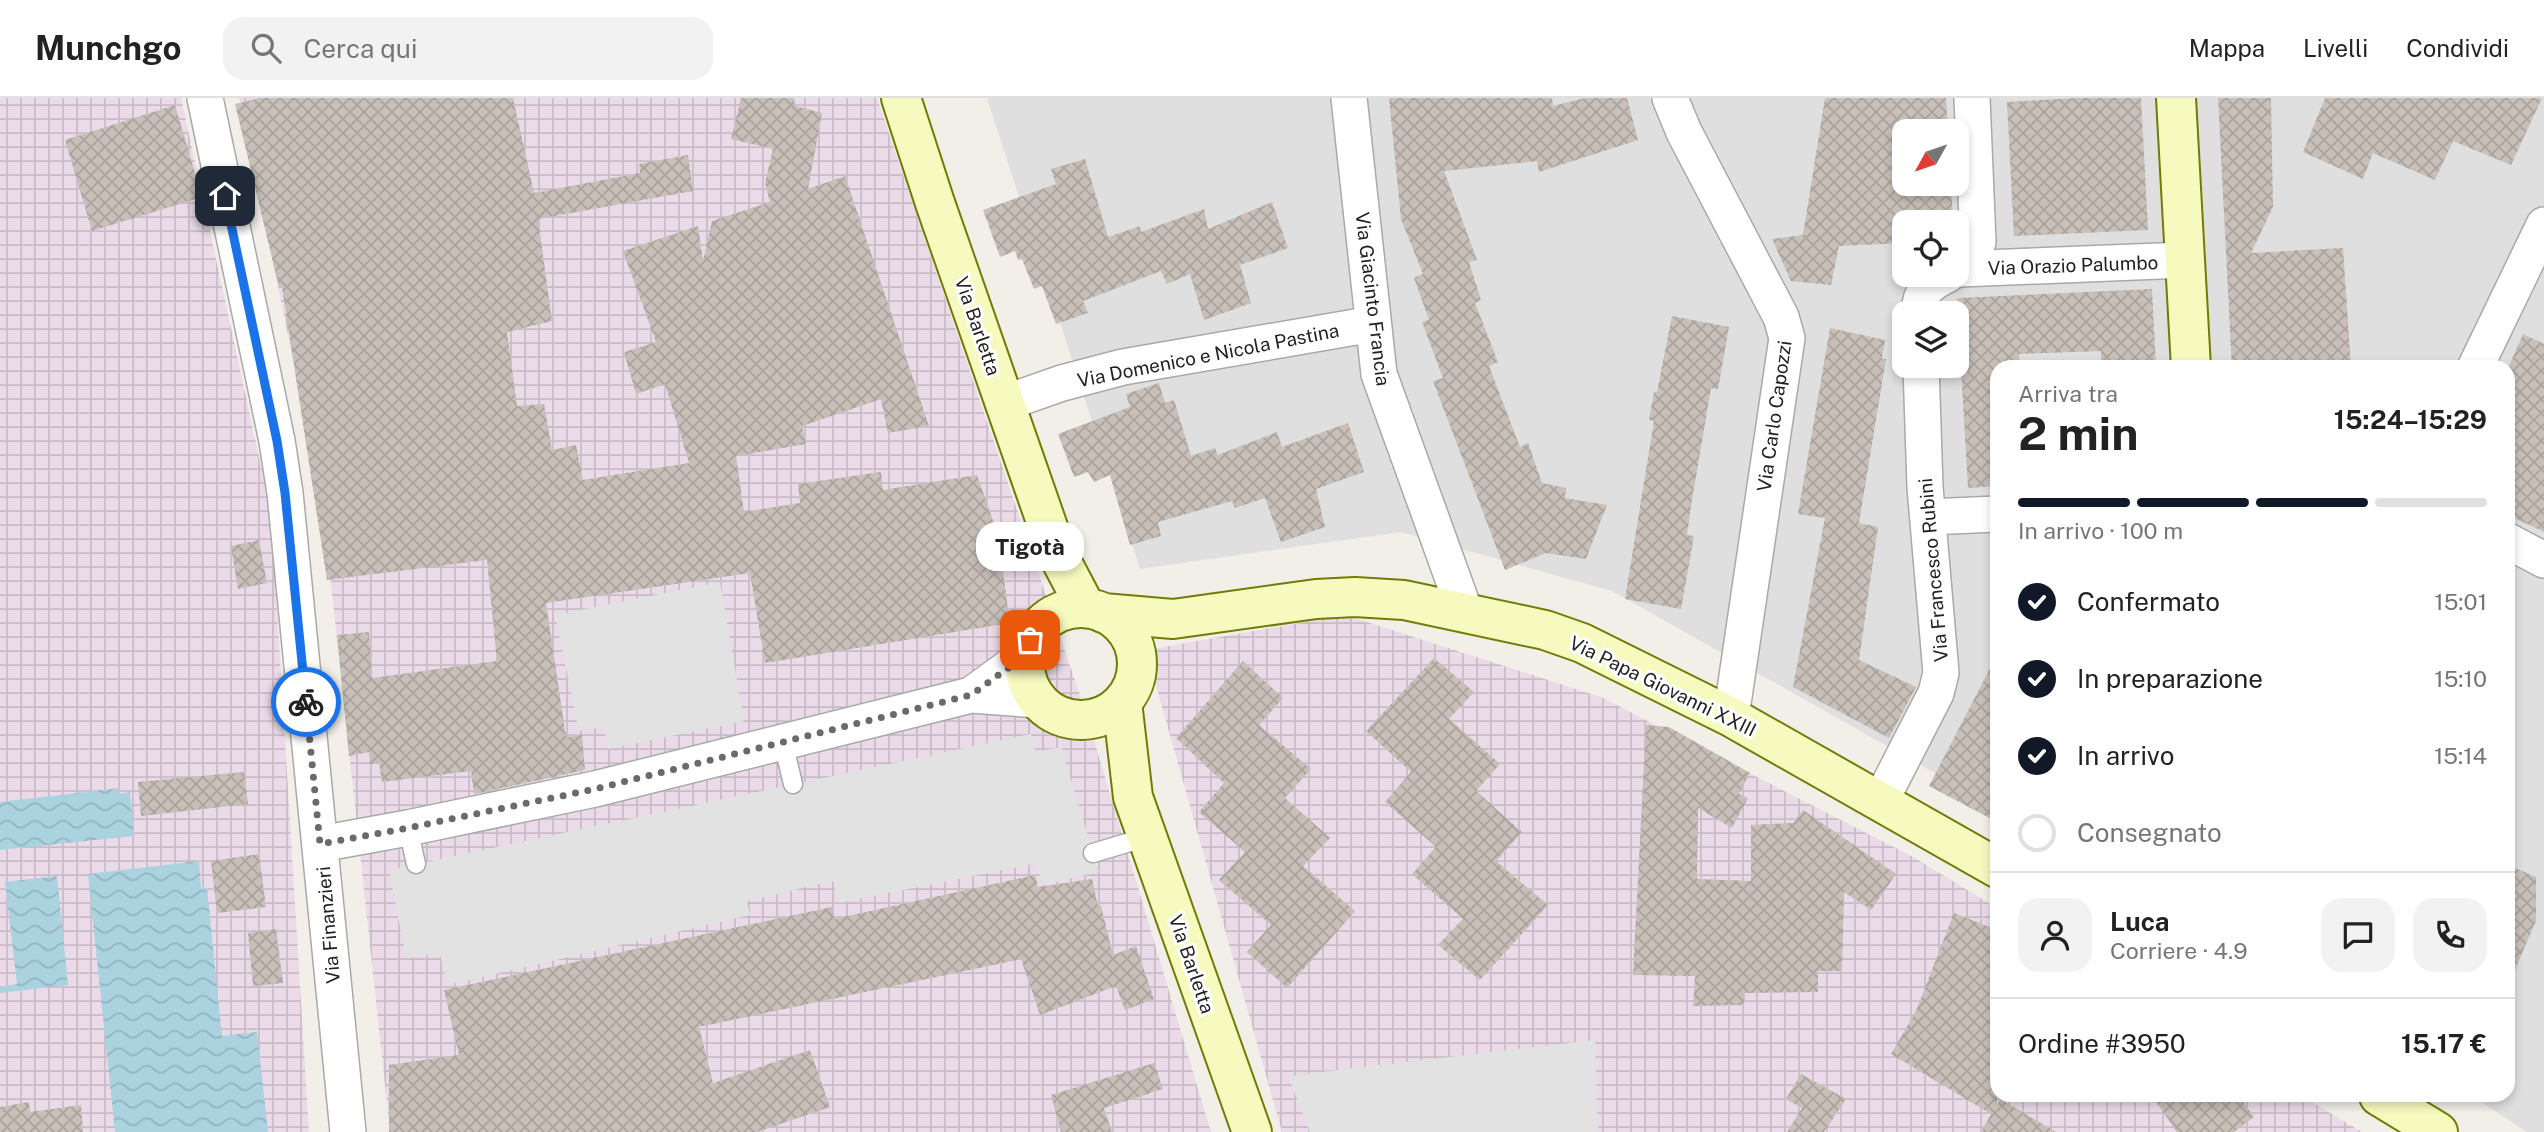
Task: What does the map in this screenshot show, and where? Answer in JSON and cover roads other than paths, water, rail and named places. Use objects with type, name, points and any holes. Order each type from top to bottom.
[{"type":"main road","name":"Via Barletta","points":[[901,98],[934,203],[1080,613]]},
{"type":"main road","points":[[2176,98],[2191,360]]},
{"type":"main road","name":"Via Papa Giovanni XXIII","points":[[1080,613],[1173,619],[1316,599],[1355,597],[1404,600],[1545,630],[1582,643],[1731,717],[1990,864]]},
{"type":"main road","points":[[1080,613],[1118,622],[1129,636],[1135,653],[1136,670],[1132,687],[1122,702],[1110,712],[1096,718],[1065,718],[1051,711],[1038,700],[1030,687],[1026,671],[1030,640],[1039,627],[1080,613]]},
{"type":"main road","points":[[1135,653],[1173,619]]},
{"type":"main road","name":"Via Barletta","points":[[1122,702],[1133,797],[1252,1132]]},
{"type":"main road","name":"Via Barletta","points":[[1081,720],[1133,797]]},
{"type":"main road","points":[[2389,1102],[2438,1132]]},
{"type":"street","name":"Via Finanzieri","points":[[205,98],[277,441],[285,493],[348,1132]]},
{"type":"street","name":"Via Giacinto Francia","points":[[1349,98],[1379,374],[1465,611]]},
{"type":"street","name":"Via Carlo Capozzi","points":[[1670,98],[1684,132],[1781,317],[1787,338],[1731,717]]},
{"type":"street","points":[[1969,258],[1978,242],[1972,98]]},
{"type":"street","points":[[2479,360],[2544,225]]},
{"type":"street","name":"Via Orazio Palumbo","points":[[1969,270],[2185,260]]},
{"type":"street","name":"Via Domenico e Nicola Pastina","points":[[1004,403],[1062,383],[1123,367],[1373,324]]},
{"type":"street","name":"Via Francesco Rubini","points":[[1880,802],[1936,693],[1941,673],[1928,517],[1922,378]]},
{"type":"street","points":[[1928,517],[1990,514]]},
{"type":"street","points":[[2515,545],[2544,560]]},
{"type":"street","points":[[971,695],[1026,655]]},
{"type":"street","points":[[320,844],[595,789],[971,695],[1038,700]]},
{"type":"lane","points":[[783,742],[793,784]]},
{"type":"lane","points":[[408,828],[416,864]]},
{"type":"lane","points":[[1093,853],[1147,837]]},
{"type":"water","points":[[119,788],[118,794],[130,792],[134,836],[0,850],[0,802]]},
{"type":"water","points":[[199,861],[201,888],[207,888],[222,1036],[257,1032],[268,1132],[115,1132],[88,874]]},
{"type":"water","points":[[57,876],[68,985],[0,993],[0,987],[17,984],[5,882]]},
{"type":"place","name":"Tigotà","points":[[1030,640]]}]
